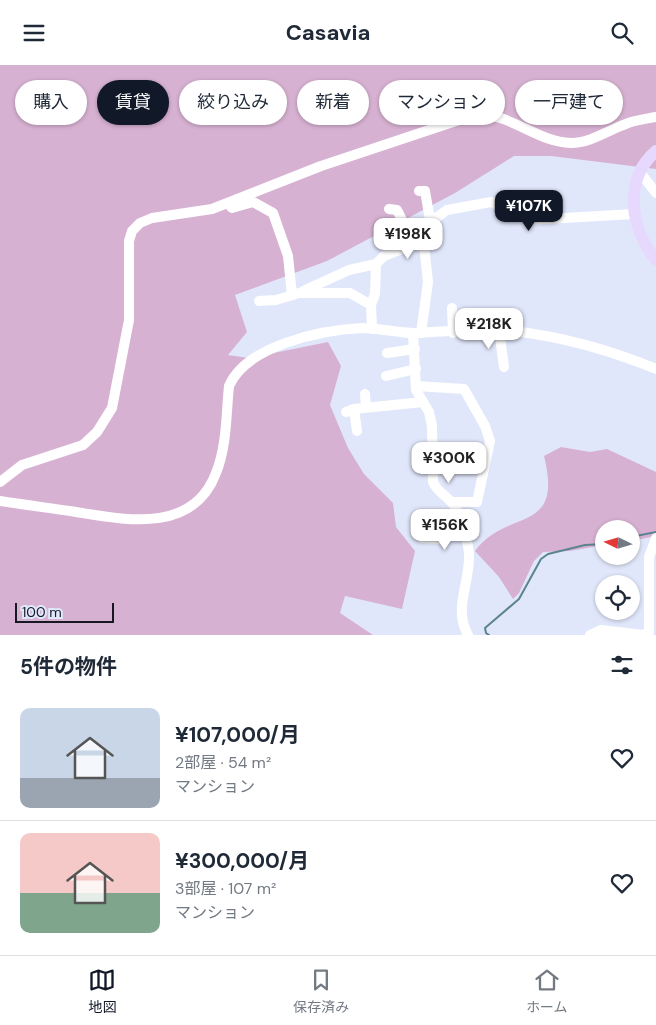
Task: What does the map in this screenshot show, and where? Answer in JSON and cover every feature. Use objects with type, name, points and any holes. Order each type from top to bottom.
[{"type":"main road","points":[[656,151],[645,160],[639,171],[634,193],[634,214],[639,234],[656,260]]},
{"type":"street","points":[[0,482],[22,465],[83,445],[97,432],[112,408],[128,320],[128,252],[132,231],[140,223],[152,219],[212,209],[321,166],[476,114],[494,114],[551,139],[570,143],[584,141],[626,123],[656,117]]},
{"type":"street","points":[[639,171],[656,193]]},
{"type":"street","points":[[419,191],[426,191],[430,220]]},
{"type":"street","points":[[227,204],[232,208],[253,202],[273,213],[287,251],[296,294]]},
{"type":"street","points":[[468,635],[464,628],[461,609],[469,555],[463,528],[452,502],[436,490],[433,482],[432,426],[416,386],[414,349],[428,282],[423,236],[425,226],[430,220],[447,211],[491,202],[512,210],[530,220],[634,214]]},
{"type":"street","points":[[389,209],[397,210],[413,241]]},
{"type":"street","points":[[258,301],[276,300],[296,294],[349,270],[376,264],[384,256],[407,247],[413,241],[423,236]]},
{"type":"street","points":[[372,329],[371,305],[376,294],[376,264]]},
{"type":"street","points":[[296,294],[350,293],[371,305]]},
{"type":"street","points":[[452,308],[454,333]]},
{"type":"street","points":[[493,313],[504,367]]},
{"type":"street","points":[[0,501],[125,520],[147,520],[172,516],[184,510],[202,496],[216,475],[223,453],[229,386],[233,376],[263,354],[294,339],[312,335],[372,329],[417,333],[454,333],[497,329],[582,344],[622,355],[656,369]]},
{"type":"street","points":[[387,353],[414,349]]},
{"type":"street","points":[[386,375],[416,369]]},
{"type":"street","points":[[416,386],[426,389],[464,389],[485,426],[490,441],[477,502],[452,502]]},
{"type":"street","points":[[365,394],[366,407]]},
{"type":"street","points":[[357,431],[350,410],[423,402]]},
{"type":"street","points":[[422,538],[442,539],[463,528]]},
{"type":"street","points":[[590,635],[601,631],[643,635],[652,633],[649,557],[656,539]]},
{"type":"shaded area","points":[[0,65],[656,65],[656,169],[551,156],[514,156],[455,193],[327,261],[235,295],[247,332],[228,355],[249,358],[328,342],[341,366],[330,405],[348,448],[364,474],[393,503],[396,527],[415,551],[402,609],[345,596],[340,613],[373,635],[0,635]]},
{"type":"shaded area","points":[[561,447],[590,452],[607,449],[656,472],[656,536],[640,539],[640,520],[595,520],[595,547],[570,551],[543,552],[534,561],[519,593],[513,599],[499,577],[475,551],[488,538],[502,529],[529,517],[539,510],[546,498],[548,481],[544,456]]},
{"type":"waterway","points":[[640,535],[656,532]]},
{"type":"waterway","points":[[489,635],[486,633],[485,628],[519,599],[541,559],[548,554],[595,544]]}]
